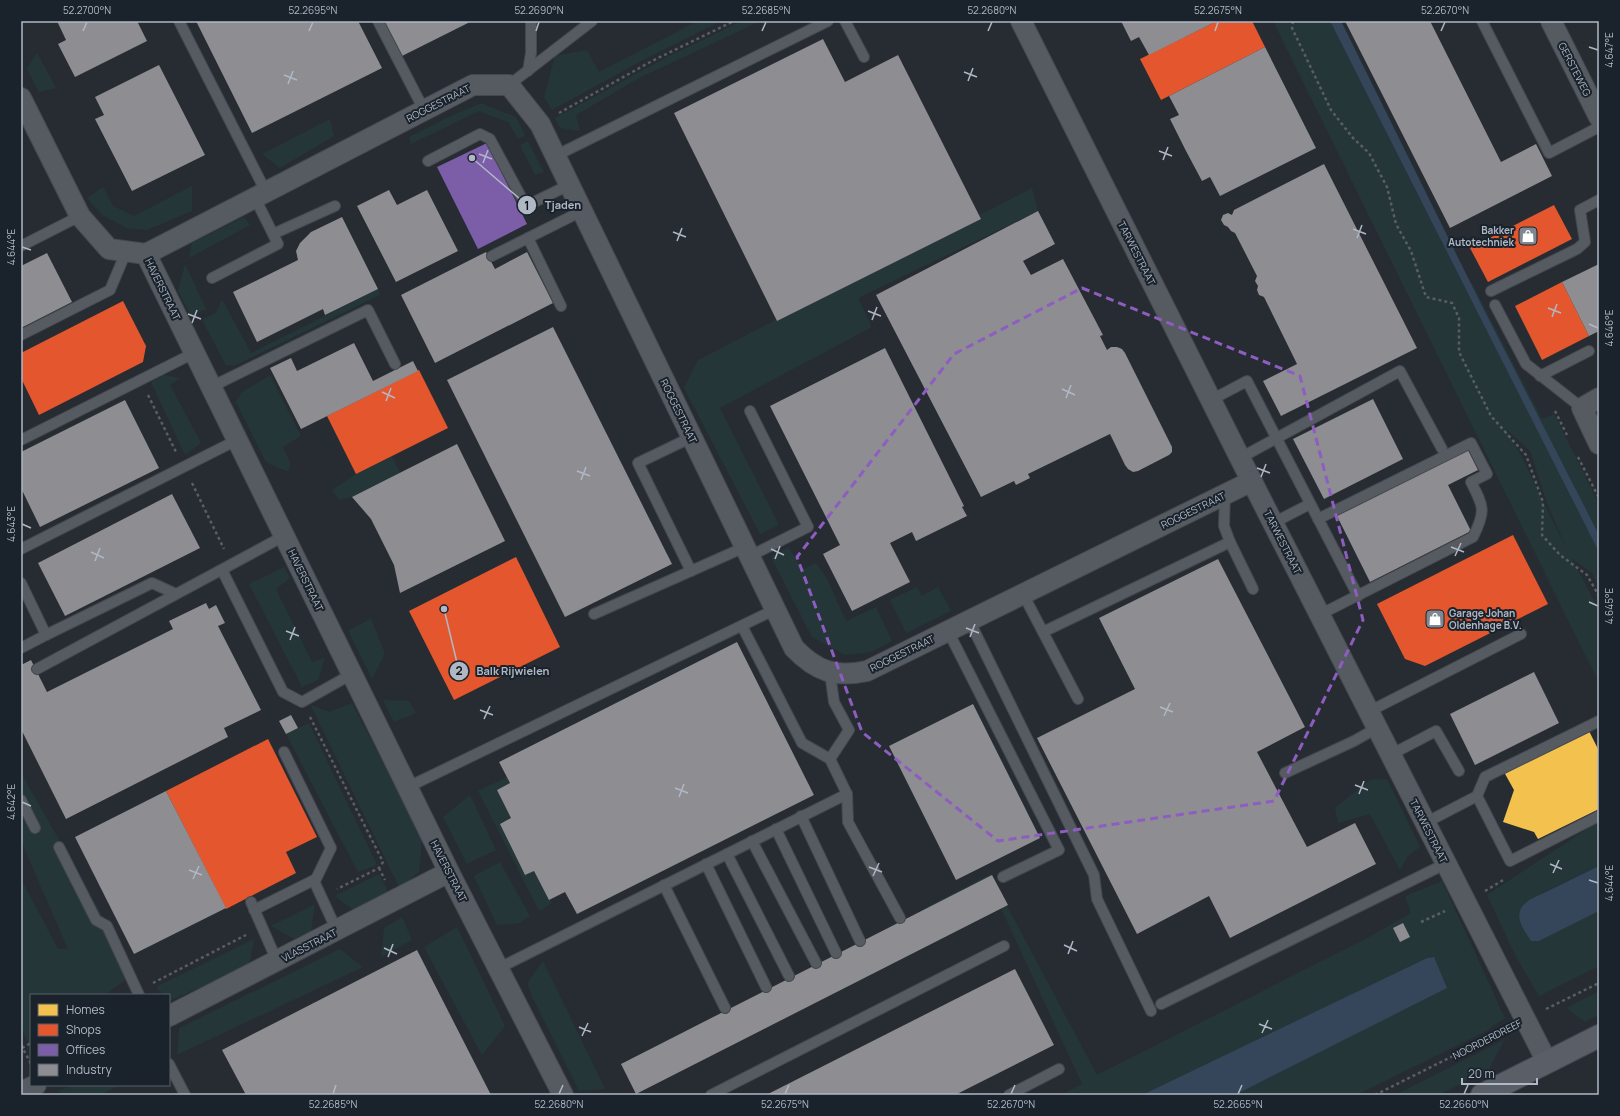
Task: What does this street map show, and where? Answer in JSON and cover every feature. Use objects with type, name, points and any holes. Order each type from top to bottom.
[{"type":"street","name":"TARWESTRAAT","points":[[1021,21],[1210,400],[1524,1020],[1547,1062]]},
{"type":"street","name":"GERSTEWEG","points":[[1551,21],[1599,117]]},
{"type":"street","name":"ROGGESTRAAT","points":[[146,254],[473,85],[509,85],[540,124],[794,648],[804,659],[816,667],[830,673],[854,674],[866,671],[1252,481]]},
{"type":"street","name":"HAVERSTRAAT","points":[[21,98],[80,216],[109,249],[146,254],[450,872],[563,1095]]},
{"type":"street","points":[[1590,403],[1599,444]]},
{"type":"street","name":"VLASSTRAAT","points":[[170,1015],[450,872]]},
{"type":"street","points":[[1482,1095],[1599,1036]]},
{"type":"street","points":[[21,1092],[34,1086]]},
{"type":"lane","points":[[179,21],[261,195],[273,234],[278,244],[212,278]]},
{"type":"lane","points":[[378,21],[424,110]]},
{"type":"lane","points":[[528,71],[531,53],[531,21]]},
{"type":"lane","points":[[509,85],[592,21]]},
{"type":"lane","points":[[555,156],[828,21]]},
{"type":"lane","points":[[845,21],[864,57]]},
{"type":"lane","points":[[1482,21],[1549,153],[1599,127]]},
{"type":"lane","points":[[428,161],[480,134],[490,139],[526,206],[569,186]]},
{"type":"lane","points":[[1491,291],[1577,250],[1585,242],[1580,210],[1599,200]]},
{"type":"lane","points":[[273,234],[334,206]]},
{"type":"lane","points":[[492,256],[582,211]]},
{"type":"lane","points":[[21,246],[80,216]]},
{"type":"lane","points":[[528,238],[561,306]]},
{"type":"lane","points":[[21,335],[110,290],[126,252]]},
{"type":"lane","points":[[1495,305],[1526,364],[1540,376],[1590,403]]},
{"type":"lane","points":[[211,387],[368,310],[395,364]]},
{"type":"lane","points":[[1540,376],[1589,351]]},
{"type":"lane","points":[[21,440],[141,381],[194,353]]},
{"type":"lane","points":[[1240,458],[1400,371],[1442,449]]},
{"type":"lane","points":[[1210,400],[1247,381],[1358,596]]},
{"type":"lane","points":[[594,614],[692,571],[748,552],[808,526],[750,411]]},
{"type":"lane","points":[[692,437],[638,463],[692,571]]},
{"type":"lane","points":[[21,549],[237,440]]},
{"type":"lane","points":[[1318,519],[1471,443],[1487,474],[1471,482],[1482,504],[1481,521],[1473,537],[1320,615]]},
{"type":"lane","points":[[1225,494],[1224,526],[1230,542],[1253,589]]},
{"type":"lane","points":[[1273,523],[1310,504]]},
{"type":"lane","points":[[37,669],[284,536]]},
{"type":"lane","points":[[1043,632],[1230,542]]},
{"type":"lane","points":[[222,570],[283,692],[302,702],[352,674]]},
{"type":"lane","points":[[21,583],[46,635]]},
{"type":"lane","points":[[21,648],[152,583],[176,594]]},
{"type":"lane","points":[[1023,594],[1078,700]]},
{"type":"lane","points":[[408,787],[776,609]]},
{"type":"lane","points":[[969,620],[1094,875],[1097,899],[1151,1010]]},
{"type":"lane","points":[[742,626],[802,743],[830,759],[847,794],[848,822],[900,918]]},
{"type":"lane","points":[[948,631],[1059,850],[1003,877]]},
{"type":"lane","points":[[1285,773],[1354,741],[1372,720],[1521,634]]},
{"type":"lane","points":[[830,673],[834,702],[849,730],[830,759]]},
{"type":"lane","points":[[1425,823],[1477,796],[1485,777],[1599,721]]},
{"type":"lane","points":[[1390,755],[1436,731],[1459,771]]},
{"type":"lane","points":[[277,961],[252,906],[316,879],[331,848],[284,752]]},
{"type":"lane","points":[[499,968],[847,794]]},
{"type":"lane","points":[[1477,796],[1510,861],[1599,816]]},
{"type":"lane","points":[[21,800],[35,828]]},
{"type":"lane","points":[[801,816],[860,941]]},
{"type":"lane","points":[[776,830],[836,952]]},
{"type":"lane","points":[[752,841],[816,963]]},
{"type":"lane","points":[[59,847],[96,920],[106,926],[138,993]]},
{"type":"lane","points":[[728,854],[789,976]]},
{"type":"lane","points":[[706,864],[766,988]]},
{"type":"lane","points":[[1161,1004],[1445,864]]},
{"type":"lane","points":[[314,880],[337,931]]},
{"type":"lane","points":[[664,885],[725,1008]]},
{"type":"lane","points":[[711,1095],[1004,946]]},
{"type":"lane","points":[[170,1066],[185,1095]]},
{"type":"lane","points":[[1009,1095],[1060,1069]]},
{"type":"path","points":[[540,124],[652,61],[734,21]]},
{"type":"path","points":[[1293,21],[1292,28],[1331,110],[1353,138],[1369,153],[1387,187],[1396,224],[1411,251],[1426,297],[1452,303],[1459,318],[1460,352],[1491,416],[1526,455],[1543,502],[1542,535],[1560,555],[1587,575],[1599,596]]},
{"type":"path","points":[[141,381],[232,564]]},
{"type":"path","points":[[302,702],[383,862],[379,868],[321,897]]},
{"type":"path","points":[[138,993],[262,927]]},
{"type":"path","name":"NOORDERDREEF","points":[[1376,1095],[1599,983]]},
{"type":"path","points":[[22,1046],[30,1062]]},
{"type":"highlighted area","points":[[1082,288],[1300,376],[1363,620],[1274,801],[998,841],[862,732],[797,557],[954,354]]},
{"type":"shaded area","points":[[698,21],[721,21],[643,60],[552,110],[544,97],[555,56],[587,50],[599,72]]},
{"type":"shaded area","points":[[742,21],[761,21],[641,77],[576,115],[580,131],[560,128],[555,118],[667,57]]},
{"type":"shaded area","points":[[1273,21],[1330,21],[1465,287],[1472,283],[1542,419],[1554,414],[1599,504],[1599,588],[1592,573],[1572,559],[1599,610],[1599,683]],"holes":[[[1505,428],[1530,451],[1548,506],[1566,547],[1522,457]]]},
{"type":"shaded area","points":[[37,53],[56,88],[39,92],[27,69]]},
{"type":"shaded area","points":[[481,103],[516,117],[525,135],[518,139],[508,122],[479,111],[411,144],[409,137]]},
{"type":"shaded area","points":[[330,119],[334,136],[280,168],[262,154]]},
{"type":"shaded area","points":[[528,141],[544,172],[535,175],[520,145]]},
{"type":"shaded area","points":[[192,186],[192,211],[147,230],[127,228],[102,215],[87,198],[103,187],[113,206],[134,216]]},
{"type":"shaded area","points":[[1032,188],[1038,211],[858,298],[872,327],[720,408],[779,525],[760,534],[684,388],[698,360]]},
{"type":"shaded area","points":[[244,217],[250,225],[189,258],[192,243]]},
{"type":"shaded area","points":[[185,264],[206,309],[191,316],[178,291]]},
{"type":"shaded area","points":[[378,289],[380,295],[234,366],[226,365],[202,320],[216,313],[222,299],[251,353]]},
{"type":"shaded area","points":[[164,375],[180,378],[170,385],[201,443],[185,455],[151,382]]},
{"type":"shaded area","points":[[270,375],[301,436],[283,447],[291,464],[288,472],[266,462],[236,402],[241,393]]},
{"type":"shaded area","points":[[392,456],[400,473],[352,497],[339,500],[332,490],[356,474]]},
{"type":"shaded area","points":[[788,547],[803,569],[816,563],[827,579],[846,621],[876,607],[892,641],[871,652],[845,655],[812,637],[771,557]]},
{"type":"shaded area","points":[[284,567],[290,578],[276,589],[312,662],[325,658],[318,680],[302,687],[249,584]]},
{"type":"shaded area","points":[[917,587],[922,596],[938,587],[951,611],[906,633],[890,600]]},
{"type":"shaded area","points":[[371,619],[385,653],[372,679],[348,630]]},
{"type":"shaded area","points":[[383,700],[409,701],[416,713],[394,722]]},
{"type":"shaded area","points":[[352,703],[422,839],[419,872],[400,889],[310,704],[329,712]]},
{"type":"shaded area","points":[[309,723],[377,865],[358,872],[286,734]]},
{"type":"shaded area","points":[[21,773],[112,933],[131,976],[105,994],[30,994],[30,1045],[21,1028],[21,879],[58,949],[68,949],[21,841]]},
{"type":"shaded area","points":[[507,777],[510,783],[497,790],[511,818],[500,824],[525,875],[534,871],[552,903],[539,911],[478,791]]},
{"type":"shaded area","points":[[1387,779],[1420,847],[1408,856],[1400,870],[1370,814],[1338,823],[1335,808],[1370,780]]},
{"type":"shaded area","points":[[470,795],[496,850],[467,864],[443,817]]},
{"type":"shaded area","points":[[1599,821],[1599,866],[1554,887],[1530,901],[1522,907],[1519,913],[1519,920],[1522,928],[1531,941],[1539,941],[1599,911],[1599,966],[1539,996],[1516,957],[1487,895]]},
{"type":"shaded area","points":[[500,862],[530,916],[519,923],[497,925],[474,876]]},
{"type":"shaded area","points":[[379,874],[389,893],[353,910],[335,896]]},
{"type":"shaded area","points":[[990,874],[1097,1075],[1371,936],[1411,913],[1405,896],[1442,881],[1505,1018],[1486,1031],[1357,1095],[1235,1095],[1446,988],[1433,957],[1427,958],[1142,1095],[1061,1095],[1082,1084],[989,882],[934,907],[927,907]]},
{"type":"shaded area","points":[[315,904],[311,931],[294,939],[271,926]]},
{"type":"shaded area","points":[[402,917],[412,940],[381,957],[384,928]]},
{"type":"shaded area","points":[[457,927],[505,1026],[482,1055],[424,947]]},
{"type":"shaded area","points":[[254,939],[249,966],[170,1001],[170,994],[162,994],[156,987]]},
{"type":"shaded area","points":[[340,949],[363,967],[177,1055],[179,1028]]},
{"type":"shaded area","points":[[543,961],[605,1089],[579,1091],[532,996],[527,983]]},
{"type":"shaded area","points":[[1599,991],[1599,1015],[1585,1022],[1566,1008]]},
{"type":"shaded area","points":[[1504,1040],[1489,1069],[1439,1095],[1395,1095]]},
{"type":"shaded area","points":[[70,1086],[119,1086],[100,1095],[61,1095],[59,1091]]},
{"type":"water","points":[[1330,21],[1341,21],[1482,306],[1599,535],[1599,552]]},
{"type":"water","points":[[1599,866],[1599,911],[1539,941],[1531,941],[1519,918],[1521,908],[1531,899]]},
{"type":"water","points":[[1434,957],[1447,988],[1235,1095],[1142,1095],[1427,958]]},
{"type":"building: Homes","points":[[1588,729],[1599,751],[1599,809],[1538,839],[1534,832],[1503,822],[1514,790],[1504,772]]},
{"type":"building: Shops","points":[[1217,21],[1252,21],[1265,47],[1161,100],[1140,59]]},
{"type":"building: Shops","points":[[1554,205],[1572,239],[1488,282],[1470,248]]},
{"type":"building: Shops","points":[[1562,282],[1589,336],[1542,360],[1515,306]]},
{"type":"building: Shops","points":[[123,301],[146,346],[143,362],[39,415],[21,378],[21,353]]},
{"type":"building: Shops","points":[[419,370],[448,428],[356,474],[327,416]]},
{"type":"building: Shops","points":[[1513,535],[1548,604],[1425,666],[1405,659],[1377,604]]},
{"type":"building: Shops","points":[[516,557],[560,647],[454,700],[409,611]]},
{"type":"building: Shops","points":[[268,739],[317,837],[286,852],[296,873],[226,909],[166,791]]},
{"type":"building: Offices","points":[[487,143],[527,224],[478,249],[437,167]]},
{"type":"building: Industry","points":[[57,21],[137,21],[147,41],[75,77],[58,44],[66,40]]},
{"type":"building: Industry","points":[[196,21],[358,21],[382,68],[252,133]]},
{"type":"building: Industry","points":[[384,21],[472,21],[402,56]]},
{"type":"building: Industry","points":[[1121,21],[1217,21],[1149,55],[1139,37],[1131,41]]},
{"type":"building: Industry","points":[[1345,21],[1430,21],[1501,162],[1536,144],[1552,176],[1450,228]]},
{"type":"building: Industry","points":[[823,39],[845,82],[898,55],[981,219],[777,321],[674,113]]},
{"type":"building: Industry","points":[[1265,47],[1316,148],[1220,196],[1210,177],[1202,181],[1186,151],[1170,119],[1179,115],[1169,96]]},
{"type":"building: Industry","points":[[159,65],[205,155],[132,191],[95,119],[104,115],[95,97]]},
{"type":"building: Industry","points":[[1324,164],[1417,348],[1281,416],[1263,381],[1297,364],[1264,297],[1259,295],[1257,290],[1258,286],[1255,281],[1257,276],[1235,233],[1224,225],[1221,220],[1223,215],[1228,213],[1232,215],[1234,210]]},
{"type":"building: Industry","points":[[389,190],[397,205],[427,190],[458,251],[396,282],[357,206]]},
{"type":"building: Industry","points":[[1038,211],[1055,244],[1023,261],[1031,275],[1063,259],[1103,335],[1100,336],[1107,350],[1111,347],[1117,347],[1122,349],[1125,353],[1172,447],[1172,452],[1138,471],[1133,472],[1125,465],[1110,434],[1028,474],[1030,478],[1016,485],[1014,481],[981,497],[876,295]]},
{"type":"building: Industry","points":[[342,217],[378,289],[325,315],[323,309],[257,342],[233,292],[298,260],[296,251],[300,243],[311,232]]},
{"type":"building: Industry","points":[[486,252],[495,269],[527,252],[553,303],[435,363],[401,295]]},
{"type":"building: Industry","points":[[47,253],[72,302],[21,328],[21,266]]},
{"type":"building: Industry","points":[[1599,264],[1599,331],[1589,336],[1562,282]]},
{"type":"building: Industry","points":[[553,327],[672,564],[565,617],[447,380]]},
{"type":"building: Industry","points":[[354,343],[373,381],[413,361],[418,371],[301,429],[270,368],[291,358],[297,371]]},
{"type":"building: Industry","points":[[885,348],[964,506],[962,507],[967,516],[916,541],[912,532],[890,543],[910,582],[852,611],[823,554],[840,545],[770,406]]},
{"type":"building: Industry","points":[[1373,399],[1403,459],[1324,499],[1293,439]]},
{"type":"building: Industry","points":[[125,400],[159,468],[40,527],[21,488],[21,452]]},
{"type":"building: Industry","points":[[457,444],[505,541],[400,593],[394,565],[371,519],[352,497]]},
{"type":"building: Industry","points":[[1467,448],[1478,470],[1448,485],[1471,531],[1370,582],[1336,514]]},
{"type":"building: Industry","points":[[172,494],[200,548],[65,616],[38,563]]},
{"type":"building: Industry","points":[[1218,559],[1305,727],[1257,752],[1307,847],[1355,823],[1376,864],[1230,938],[1209,896],[1137,934],[1037,738],[1135,689],[1099,618]]},
{"type":"building: Industry","points":[[206,603],[209,609],[216,605],[225,623],[218,626],[261,710],[224,728],[228,737],[66,819],[21,729],[21,665],[31,660],[47,692],[173,629],[169,621]]},
{"type":"building: Industry","points":[[737,642],[814,795],[577,914],[565,892],[549,900],[534,871],[525,875],[500,824],[511,818],[497,790],[510,783],[499,762]]},
{"type":"building: Industry","points":[[1534,672],[1559,723],[1475,765],[1450,714]]},
{"type":"building: Industry","points":[[973,704],[1040,838],[956,880],[889,746]]},
{"type":"building: Industry","points":[[291,715],[298,728],[286,734],[279,721]]},
{"type":"building: Industry","points":[[166,791],[226,908],[134,954],[75,837]]},
{"type":"building: Industry","points":[[992,875],[1008,905],[636,1094],[621,1064]]},
{"type":"building: Industry","points":[[1403,923],[1410,937],[1400,942],[1393,928]]},
{"type":"building: Industry","points":[[417,950],[491,1095],[246,1095],[222,1050]]},
{"type":"building: Industry","points":[[1015,969],[1054,1045],[955,1095],[766,1095]]},
{"type":"place","name":"Tjaden","points":[[472,158]]},
{"type":"place","name":"Bakker Autotechniek","points":[[1528,236]]},
{"type":"place","name":"Balk Rijwielen","points":[[444,609]]},
{"type":"place","name":"Garage Johan Oldenhage B.V.","points":[[1435,619]]}]
